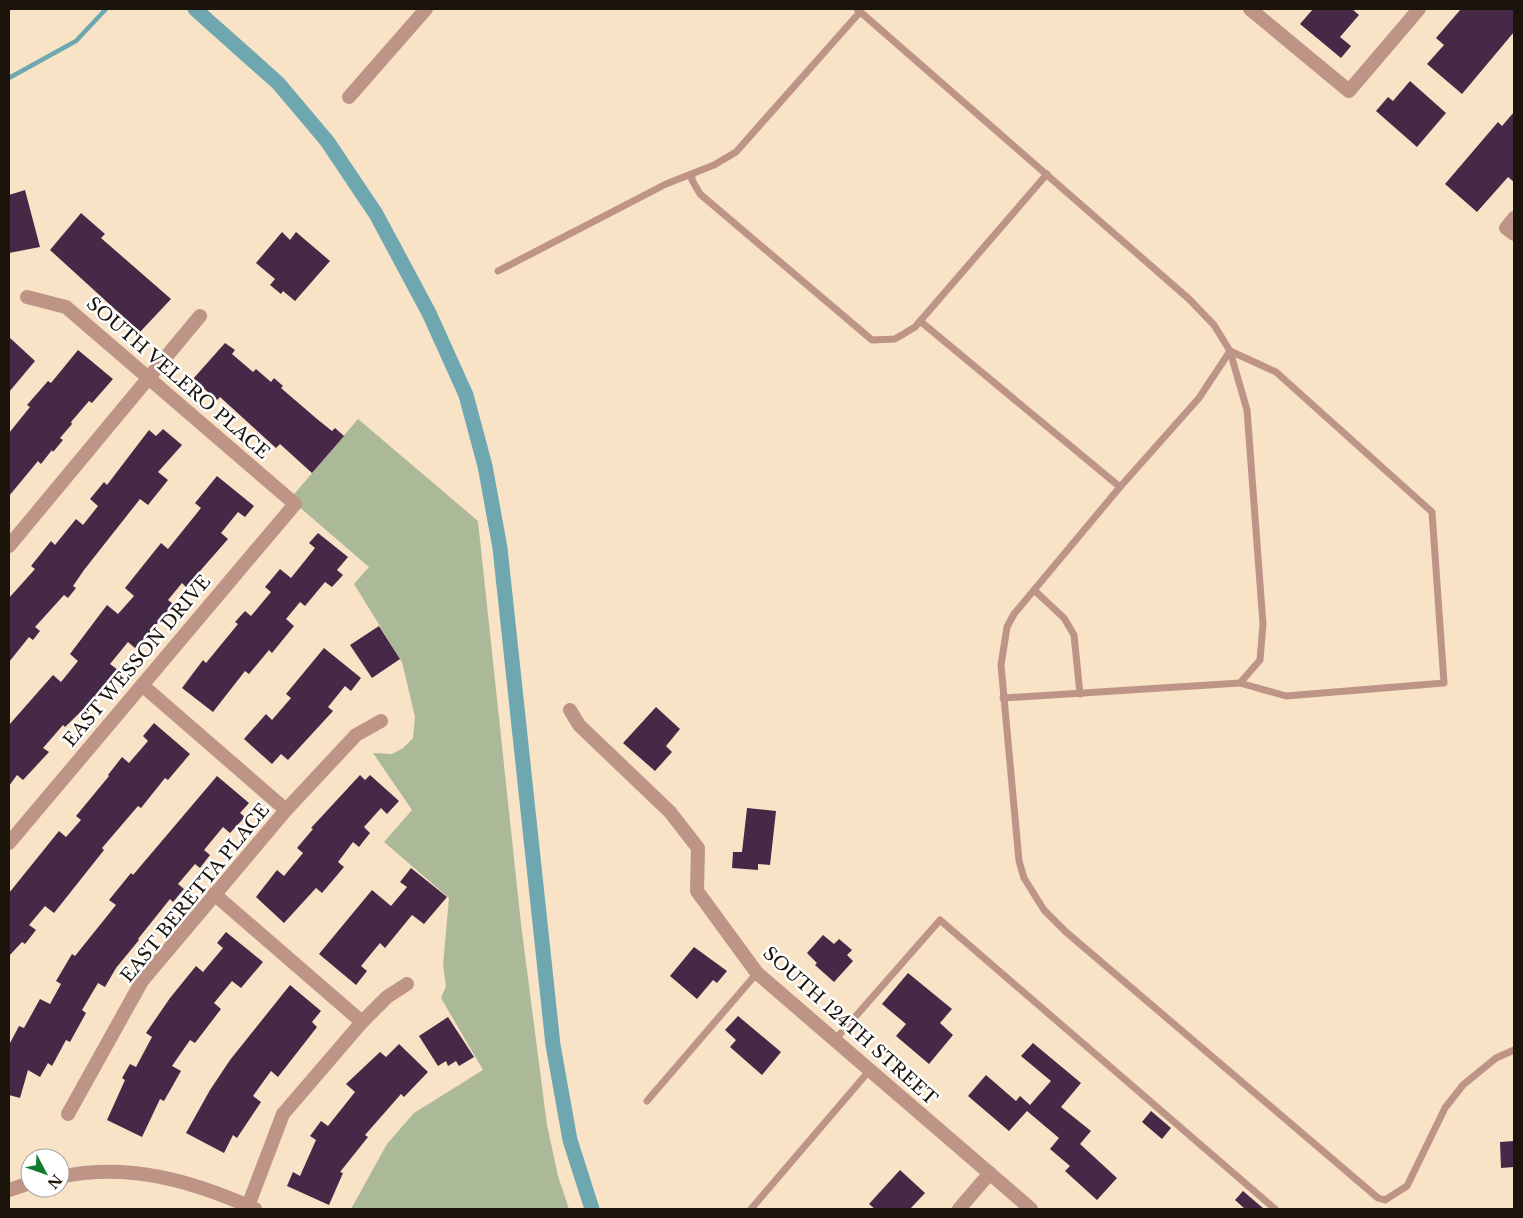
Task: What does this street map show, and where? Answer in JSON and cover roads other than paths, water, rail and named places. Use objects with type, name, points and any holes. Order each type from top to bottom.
[{"type":"street","points":[[350,98],[426,9]]},
{"type":"street","points":[[1250,9],[1349,91],[1419,9]]},
{"type":"street","name":"SOUTH VELERO PLACE","points":[[27,297],[66,307],[295,504]]},
{"type":"street","points":[[9,546],[200,316]]},
{"type":"street","name":"EAST WESSON DRIVE","points":[[9,843],[295,504]]},
{"type":"street","points":[[142,685],[286,810]]},
{"type":"street","name":"SOUTH 124TH STREET","points":[[570,710],[579,725],[670,812],[698,848],[697,891],[757,973],[1031,1209]]},
{"type":"street","name":"EAST BERETTA PLACE","points":[[68,1114],[142,981],[286,810],[356,735],[381,721]]},
{"type":"street","points":[[214,894],[362,1022]]},
{"type":"street","points":[[70,1174],[87,1171],[127,1172],[182,1180],[252,1208],[283,1114],[362,1022],[387,997],[407,984]]},
{"type":"street","points":[[959,1209],[990,1173]]},
{"type":"lane","points":[[498,272],[666,184],[714,165],[736,152],[859,10],[1189,299],[1214,325],[1230,351],[1247,410],[1263,624],[1260,660],[1240,683]]},
{"type":"lane","points":[[692,174],[692,180],[700,194],[872,340],[895,339],[914,327],[1047,174]]},
{"type":"lane","points":[[920,321],[1120,487]]},
{"type":"lane","points":[[1230,351],[1199,398],[1120,487],[1034,590],[1007,626],[1001,666],[1003,698],[1019,861],[1024,878],[1044,910],[1104,966],[1366,1190],[1385,1200],[1407,1186],[1445,1108],[1463,1085],[1496,1058],[1514,1050]]},
{"type":"lane","points":[[1003,698],[1240,683],[1286,696],[1444,683],[1432,512],[1276,372],[1230,351]]},
{"type":"lane","points":[[1034,590],[1064,618],[1074,635],[1080,694]]},
{"type":"lane","points":[[834,1041],[940,920],[1275,1209]]},
{"type":"lane","points":[[647,1101],[757,973]]},
{"type":"lane","points":[[751,1209],[869,1071]]},
{"type":"waterway","points":[[9,78],[76,41],[106,9]]},
{"type":"waterway","points":[[195,9],[278,83],[327,141],[376,214],[429,313],[466,395],[485,466],[500,548],[553,1045],[570,1140],[592,1209]]}]
